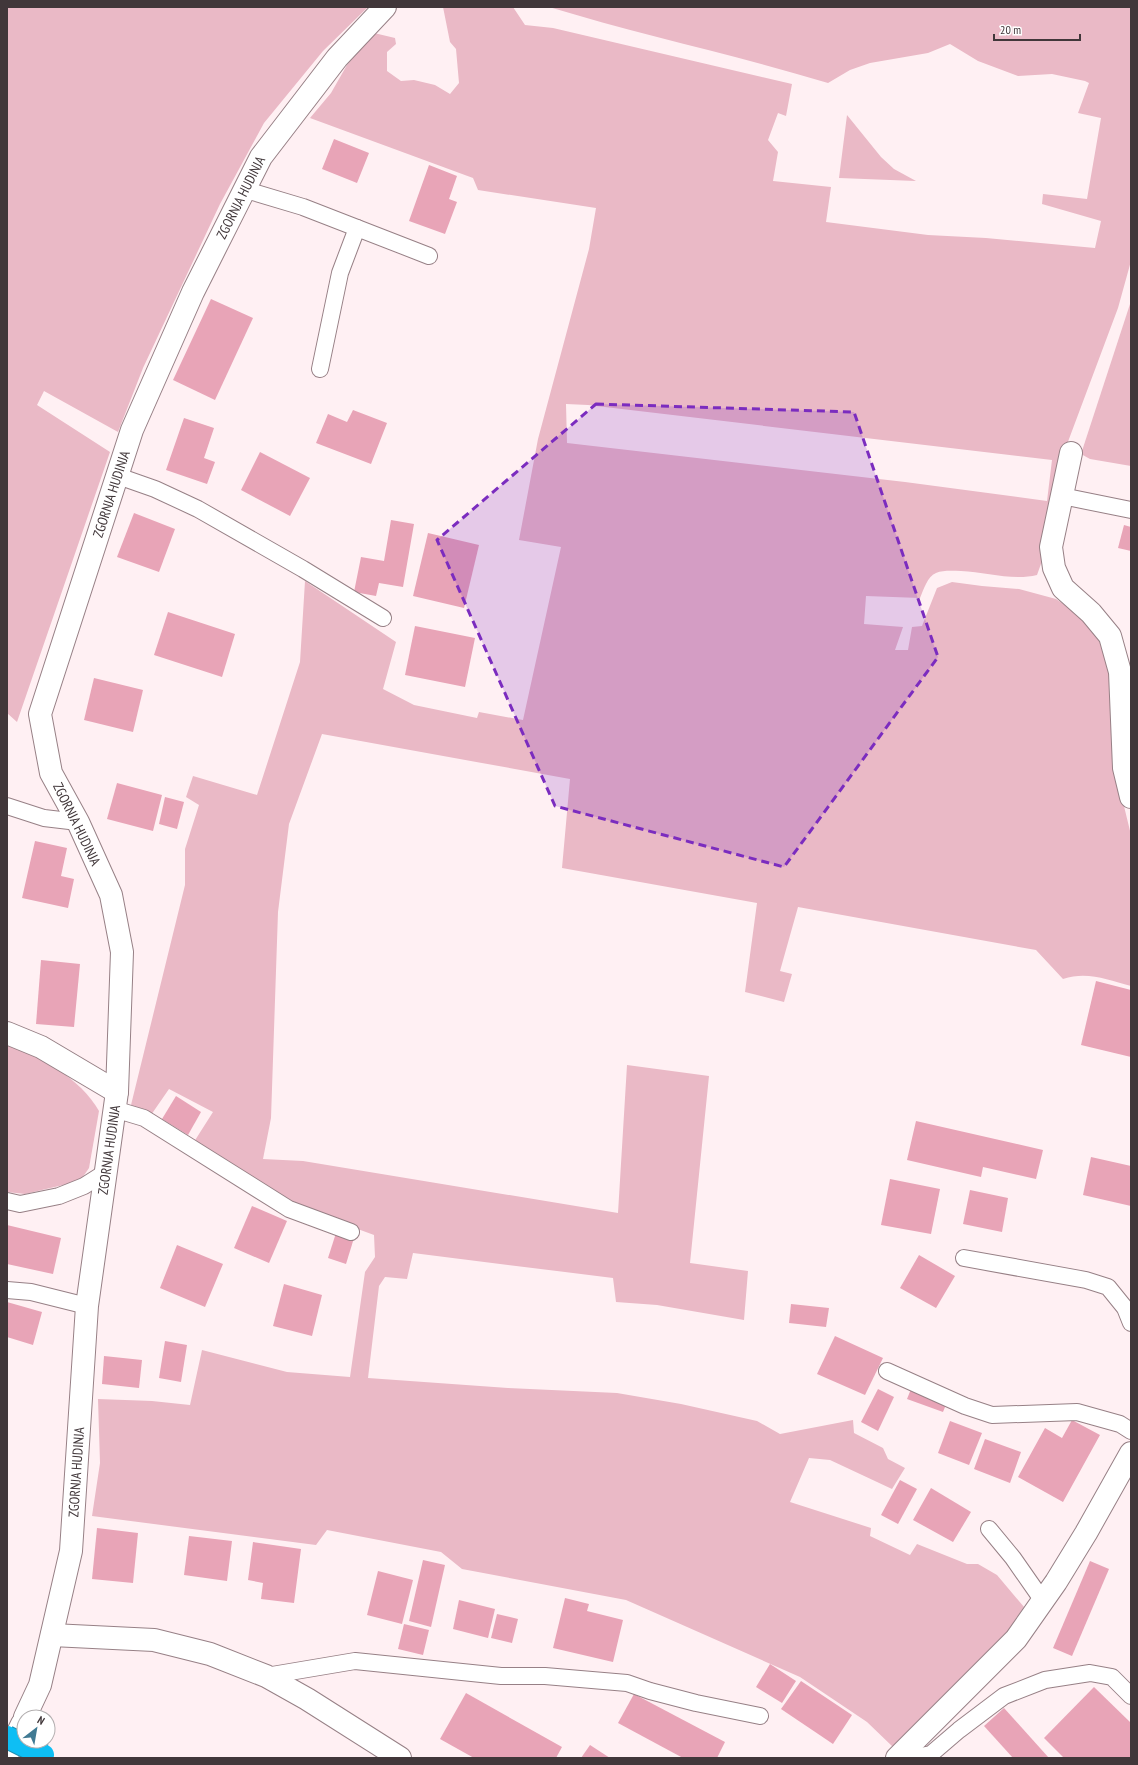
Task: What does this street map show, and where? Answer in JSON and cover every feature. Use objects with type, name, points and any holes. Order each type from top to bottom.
[{"type":"highway","points":[[7,1737],[43,1755]]},
{"type":"street","name":"ZGORNJA HUDINJA","points":[[28,1709],[40,1685],[71,1551],[87,1306],[116,1100],[122,952],[111,894],[78,822],[51,773],[40,714],[132,430],[190,299],[243,189],[261,157],[295,111],[338,58],[384,7]]},
{"type":"street","points":[[1071,453],[1051,547],[1054,568],[1063,588],[1091,613],[1110,636],[1120,672],[1124,768],[1131,797]]},
{"type":"street","points":[[7,1033],[41,1047],[116,1100]]},
{"type":"street","points":[[897,1758],[1016,1639],[1043,1601],[1086,1534],[1131,1453]]},
{"type":"street","points":[[52,1635],[154,1640],[210,1654],[266,1676],[400,1758]]},
{"type":"street","name":"ZGORNJA HUDINJA","points":[[7,1755],[16,1735]]},
{"type":"lane","points":[[243,189],[303,207],[429,256]]},
{"type":"lane","points":[[320,369],[340,273],[357,228]]},
{"type":"lane","points":[[118,476],[155,489],[198,509],[303,569],[383,618]]},
{"type":"lane","points":[[1062,496],[1131,510]]},
{"type":"lane","points":[[7,806],[44,818],[78,822]]},
{"type":"lane","points":[[116,1100],[289,1209],[351,1232]]},
{"type":"lane","points":[[7,1201],[20,1204],[59,1196],[84,1186],[106,1172]]},
{"type":"lane","points":[[964,1258],[1086,1280],[1108,1287],[1125,1308],[1131,1323]]},
{"type":"lane","points":[[7,1290],[31,1292],[87,1306]]},
{"type":"lane","points":[[888,1371],[965,1406],[992,1415],[1077,1412],[1120,1424],[1131,1431]]},
{"type":"lane","points":[[989,1529],[1013,1558],[1043,1601]]},
{"type":"lane","points":[[266,1676],[355,1661],[501,1676],[545,1676],[627,1683],[688,1701],[760,1716]]},
{"type":"lane","points":[[910,1758],[931,1754],[959,1730],[1004,1696],[1044,1680],[1090,1673],[1112,1677],[1131,1696]]},
{"type":"highlighted area","points":[[596,404],[854,412],[938,657],[784,867],[555,806],[437,540]]},
{"type":"shaded area","points":[[7,7],[368,7],[323,51],[264,123],[220,204],[143,368],[118,432],[44,391],[37,405],[110,452],[17,722],[7,713]]},
{"type":"shaded area","points":[[443,7],[513,7],[525,25],[553,28],[792,84],[786,116],[778,113],[768,140],[778,152],[773,181],[831,187],[826,222],[928,235],[986,238],[1095,248],[1101,221],[1042,204],[1043,194],[1087,199],[1101,118],[1078,113],[1089,83],[1085,81],[1052,74],[1018,76],[978,61],[950,44],[928,53],[870,63],[850,70],[828,83],[549,7],[1131,7],[1131,261],[1118,308],[1066,447],[1048,519],[1042,561],[1037,575],[1019,577],[961,571],[939,572],[930,577],[920,598],[866,596],[864,624],[903,627],[895,650],[908,650],[912,627],[922,626],[937,588],[952,582],[1019,589],[1056,599],[1084,618],[1101,642],[1112,668],[1123,802],[1131,835],[1131,986],[1089,976],[1063,979],[1036,950],[798,907],[780,971],[792,974],[784,1002],[745,992],[757,903],[562,868],[570,779],[322,734],[289,824],[278,912],[271,1118],[263,1159],[303,1161],[618,1213],[627,1065],[709,1076],[690,1263],[748,1271],[744,1320],[657,1305],[616,1302],[613,1278],[413,1253],[407,1279],[385,1277],[379,1286],[368,1378],[508,1388],[617,1393],[681,1404],[757,1421],[780,1434],[853,1420],[854,1433],[883,1448],[888,1459],[905,1468],[892,1489],[830,1460],[809,1458],[790,1502],[871,1528],[870,1536],[910,1555],[917,1544],[967,1564],[978,1564],[997,1575],[1024,1607],[1003,1638],[893,1747],[867,1722],[800,1677],[626,1600],[462,1569],[441,1552],[327,1530],[316,1545],[92,1516],[100,1463],[98,1399],[152,1401],[190,1405],[202,1350],[287,1372],[350,1377],[365,1272],[375,1257],[374,1235],[290,1204],[192,1145],[213,1112],[169,1089],[151,1115],[131,1105],[185,885],[185,849],[199,805],[186,797],[193,776],[257,795],[300,662],[305,581],[396,642],[383,689],[414,705],[477,718],[479,712],[523,720],[561,547],[519,540],[538,439],[589,249],[596,208],[478,190],[473,178],[310,118],[331,93],[347,65],[374,33],[395,38],[396,44],[387,52],[387,71],[401,81],[414,80],[435,85],[450,94],[459,83],[456,49],[450,42]],"holes":[[[566,404],[588,405],[1052,460],[1047,501],[905,482],[567,443]]]},
{"type":"shaded area","points":[[847,115],[881,157],[894,169],[916,181],[839,178]]},
{"type":"shaded area","points":[[1131,301],[1131,466],[1090,459],[1081,454]]},
{"type":"shaded area","points":[[7,1043],[33,1055],[59,1070],[82,1089],[99,1111],[89,1168],[80,1181],[25,1194],[7,1192]]},
{"type":"building","points":[[334,139],[369,153],[357,183],[322,169]]},
{"type":"building","points":[[429,165],[457,176],[449,199],[457,202],[445,234],[409,221]]},
{"type":"building","points":[[211,299],[253,318],[215,400],[173,380]]},
{"type":"building","points":[[353,410],[387,423],[371,464],[316,443],[328,414],[347,422]]},
{"type":"building","points":[[184,418],[214,428],[204,458],[215,462],[207,484],[166,470]]},
{"type":"building","points":[[260,452],[310,478],[290,516],[241,490]]},
{"type":"building","points":[[134,513],[175,529],[159,572],[117,557]]},
{"type":"building","points":[[391,520],[414,524],[403,587],[379,583],[376,596],[354,592],[361,557],[384,561]]},
{"type":"building","points":[[1124,525],[1131,527],[1131,551],[1118,548]]},
{"type":"building","points":[[428,533],[479,545],[464,608],[413,596]]},
{"type":"building","points":[[168,612],[235,634],[222,677],[154,655]]},
{"type":"building","points":[[415,626],[475,638],[465,687],[405,675]]},
{"type":"building","points":[[94,678],[143,690],[133,732],[84,720]]},
{"type":"building","points":[[117,783],[162,795],[153,831],[107,819]]},
{"type":"building","points":[[165,797],[184,802],[177,829],[159,824]]},
{"type":"building","points":[[35,841],[67,848],[61,876],[74,879],[68,908],[22,898]]},
{"type":"building","points":[[41,960],[80,964],[74,1027],[36,1024]]},
{"type":"building","points":[[1096,981],[1131,990],[1131,1057],[1081,1045]]},
{"type":"building","points":[[176,1096],[201,1112],[188,1135],[162,1119]]},
{"type":"building","points":[[916,1121],[1043,1150],[1036,1179],[983,1167],[981,1177],[907,1160]]},
{"type":"building","points":[[1091,1157],[1131,1166],[1131,1206],[1083,1195]]},
{"type":"building","points":[[890,1179],[940,1189],[931,1234],[881,1225]]},
{"type":"building","points":[[970,1190],[1008,1198],[1002,1232],[963,1224]]},
{"type":"building","points":[[252,1206],[287,1221],[269,1263],[234,1248]]},
{"type":"building","points":[[7,1225],[61,1238],[53,1274],[7,1264]]},
{"type":"building","points":[[336,1233],[354,1238],[346,1264],[328,1258]]},
{"type":"building","points":[[177,1245],[223,1264],[205,1307],[160,1288]]},
{"type":"building","points":[[919,1255],[955,1276],[936,1308],[900,1288]]},
{"type":"building","points":[[284,1284],[322,1295],[312,1336],[273,1326]]},
{"type":"building","points":[[7,1302],[42,1312],[33,1345],[7,1337]]},
{"type":"building","points":[[791,1304],[829,1308],[826,1327],[789,1323]]},
{"type":"building","points":[[835,1336],[883,1358],[865,1395],[817,1374]]},
{"type":"building","points":[[165,1341],[187,1345],[181,1382],[159,1378]]},
{"type":"building","points":[[104,1356],[142,1360],[139,1388],[102,1384]]},
{"type":"building","points":[[878,1389],[894,1397],[878,1431],[861,1422]]},
{"type":"building","points":[[911,1389],[947,1402],[943,1412],[907,1399]]},
{"type":"building","points":[[1072,1420],[1100,1435],[1063,1502],[1018,1477],[1045,1428],[1062,1438]]},
{"type":"building","points":[[950,1421],[982,1433],[969,1465],[938,1453]]},
{"type":"building","points":[[985,1439],[1021,1452],[1010,1483],[974,1469]]},
{"type":"building","points":[[900,1480],[917,1489],[898,1524],[881,1515]]},
{"type":"building","points":[[931,1488],[971,1512],[953,1542],[913,1520]]},
{"type":"building","points":[[97,1528],[138,1533],[133,1583],[92,1579]]},
{"type":"building","points":[[189,1536],[232,1541],[227,1581],[184,1575]]},
{"type":"building","points":[[253,1542],[301,1549],[294,1603],[261,1599],[263,1583],[248,1580]]},
{"type":"building","points":[[423,1560],[445,1565],[431,1627],[409,1621]]},
{"type":"building","points":[[1090,1561],[1109,1569],[1072,1656],[1053,1648]]},
{"type":"building","points":[[378,1571],[413,1580],[402,1624],[367,1615]]},
{"type":"building","points":[[565,1598],[589,1604],[587,1611],[623,1620],[613,1662],[553,1648]]},
{"type":"building","points":[[459,1600],[495,1609],[488,1638],[453,1629]]},
{"type":"building","points":[[497,1614],[518,1619],[512,1643],[491,1638]]},
{"type":"building","points":[[404,1624],[429,1630],[423,1655],[398,1649]]},
{"type":"building","points":[[770,1664],[796,1681],[782,1703],[756,1687]]},
{"type":"building","points":[[801,1681],[852,1715],[833,1744],[781,1709]]},
{"type":"building","points":[[1094,1687],[1131,1723],[1131,1758],[1064,1758],[1044,1738]]},
{"type":"building","points":[[466,1693],[562,1747],[556,1758],[474,1758],[440,1739]]},
{"type":"building","points":[[634,1694],[725,1742],[717,1758],[683,1758],[618,1723]]},
{"type":"building","points":[[1004,1708],[1049,1758],[1013,1758],[984,1726]]},
{"type":"building","points":[[590,1745],[610,1758],[581,1758]]}]
